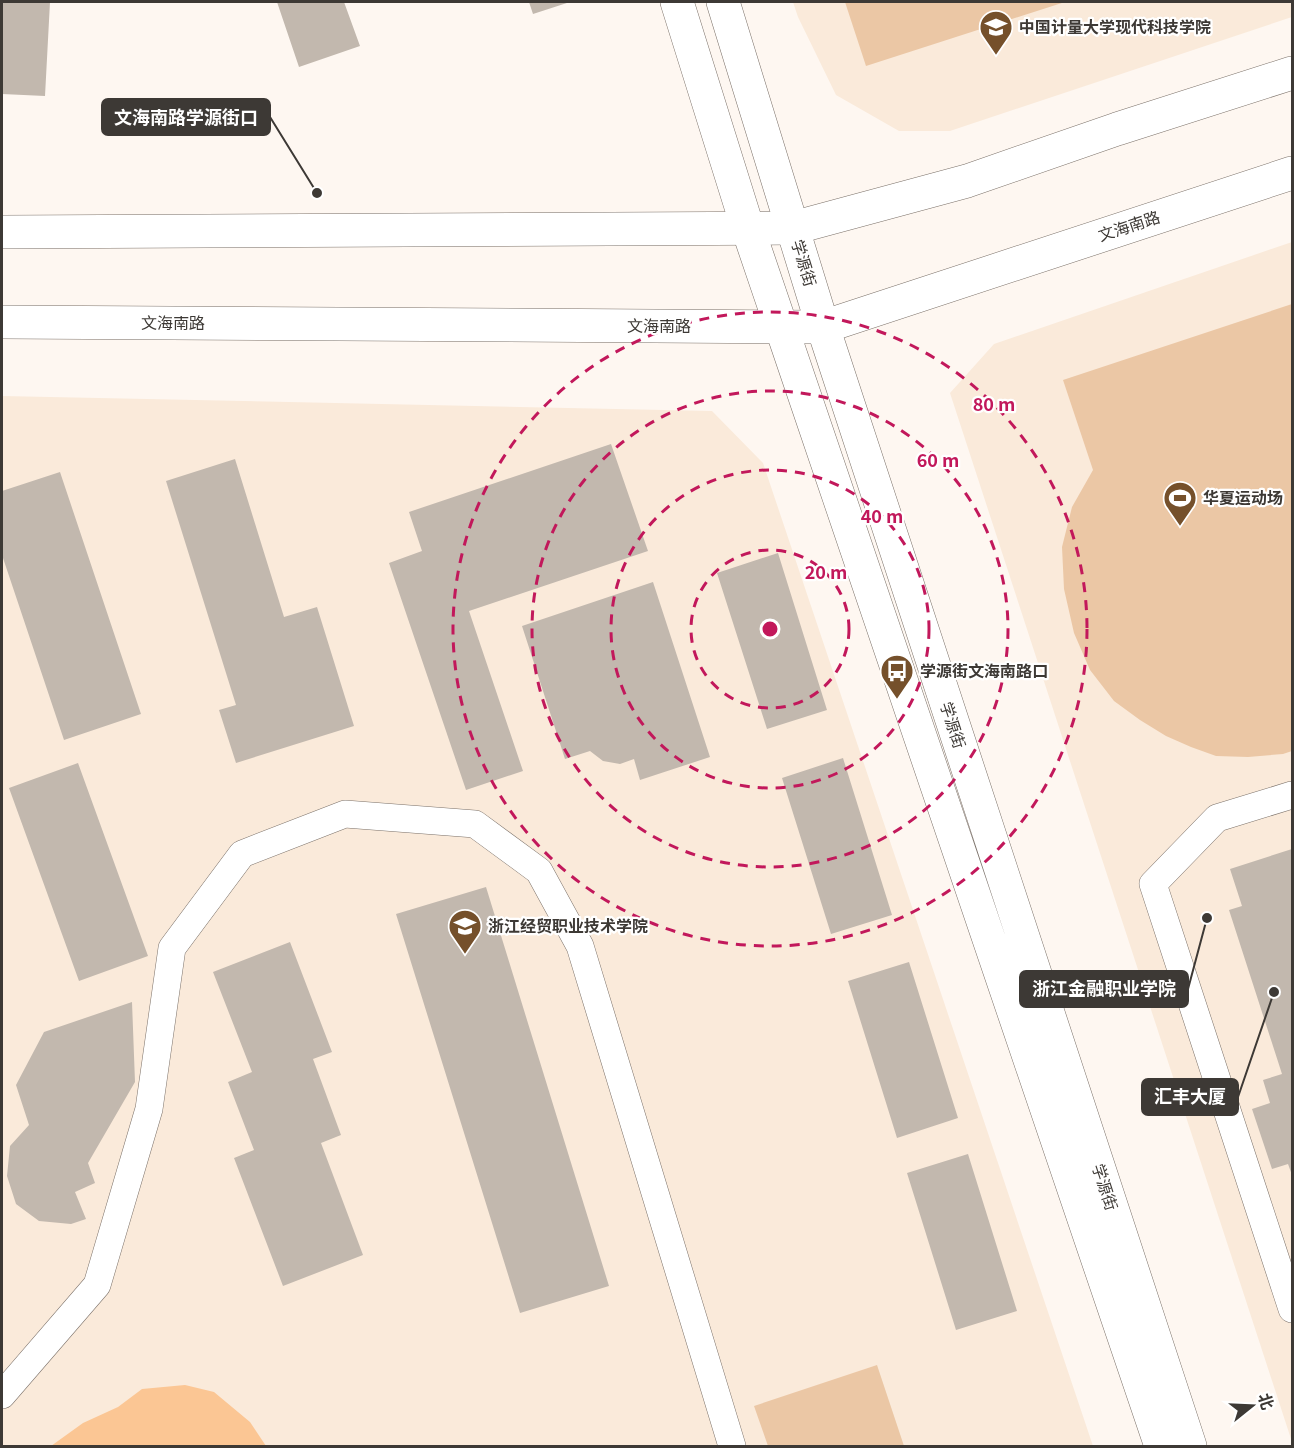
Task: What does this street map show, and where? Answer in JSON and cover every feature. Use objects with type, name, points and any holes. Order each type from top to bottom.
[{"type":"main road","points":[[677,2],[748,229],[1161,1446]]},
{"type":"main road","name":"学源街","points":[[723,2],[823,327],[1190,1446]]},
{"type":"main road","points":[[2,232],[793,228],[967,181],[1117,129],[1293,73]]},
{"type":"main road","name":"文海南路","points":[[2,322],[823,327],[1293,173]]},
{"type":"street","points":[[1293,795],[1217,818],[1153,884],[1293,1309]]},
{"type":"street","points":[[2,1395],[97,1286],[149,1109],[172,948],[242,854],[345,814],[475,824],[539,871],[580,946],[732,1446]]},
{"type":"shaded area","name":"中国计量大学现代科技学院","points":[[793,2],[1292,2],[1292,17],[950,131],[899,131],[836,95]]},
{"type":"shaded area","points":[[845,2],[1065,2],[866,66]]},
{"type":"shaded area","points":[[1292,242],[1292,1442],[950,393],[994,344]]},
{"type":"shaded area","name":"华夏运动场","points":[[1292,304],[1292,751],[1248,757],[1216,756],[1166,736],[1114,701],[1090,670],[1074,633],[1064,589],[1062,547],[1072,507],[1093,470],[1063,380]]},
{"type":"shaded area","name":"浙江经贸职业技术学院","points":[[2,396],[712,411],[763,463],[1093,1446],[2,1446]]},
{"type":"shaded area","points":[[877,1365],[904,1446],[768,1446],[754,1406]]},
{"type":"shaded area","points":[[185,1385],[214,1392],[250,1422],[266,1446],[51,1446],[83,1423],[118,1407],[142,1389]]},
{"type":"building","points":[[2,2],[50,2],[45,96],[2,94]]},
{"type":"building","points":[[277,2],[344,2],[360,46],[299,67]]},
{"type":"building","points":[[529,2],[570,2],[533,14]]},
{"type":"building","points":[[611,444],[648,551],[469,611],[523,771],[466,790],[389,563],[422,551],[409,512]]},
{"type":"building","points":[[235,459],[284,617],[317,607],[354,726],[236,763],[219,710],[236,705],[166,481]]},
{"type":"building","points":[[60,472],[141,714],[64,740],[2,555],[2,491]]},
{"type":"building","points":[[778,553],[827,710],[767,729],[717,573]]},
{"type":"building","points":[[653,582],[710,757],[640,780],[634,759],[620,764],[603,761],[590,751],[565,759],[522,626]]},
{"type":"building","points":[[843,758],[892,915],[831,934],[782,778]]},
{"type":"building","points":[[78,763],[148,956],[79,981],[9,788]]},
{"type":"building","points":[[1292,849],[1292,1175],[1288,1164],[1272,1169],[1252,1109],[1270,1103],[1263,1080],[1282,1074],[1229,910],[1242,906],[1230,869]]},
{"type":"building","points":[[486,887],[609,1286],[520,1313],[396,914]]},
{"type":"building","points":[[290,942],[332,1052],[313,1059],[341,1135],[321,1143],[363,1255],[283,1286],[234,1158],[254,1150],[228,1082],[252,1072],[213,972]]},
{"type":"building","points":[[909,962],[958,1118],[897,1138],[848,981]]},
{"type":"building","points":[[132,1002],[135,1082],[88,1163],[95,1183],[75,1192],[86,1219],[71,1224],[39,1221],[16,1204],[7,1176],[10,1146],[29,1125],[16,1085],[44,1032]]},
{"type":"building","points":[[968,1154],[1017,1311],[956,1330],[907,1173]]},
{"type":"place","name":"中国计量大学现代科技学院","points":[[996,56]]},
{"type":"place","name":"文海南路学源街口","points":[[317,193]]},
{"type":"place","name":"华夏运动场","points":[[1180,527]]},
{"type":"place","name":"学源街文海南路口","points":[[897,700]]},
{"type":"place","name":"浙江金融职业学院","points":[[1207,918]]},
{"type":"place","name":"浙江经贸职业技术学院","points":[[465,955]]},
{"type":"place","name":"汇丰大厦","points":[[1274,992]]}]
